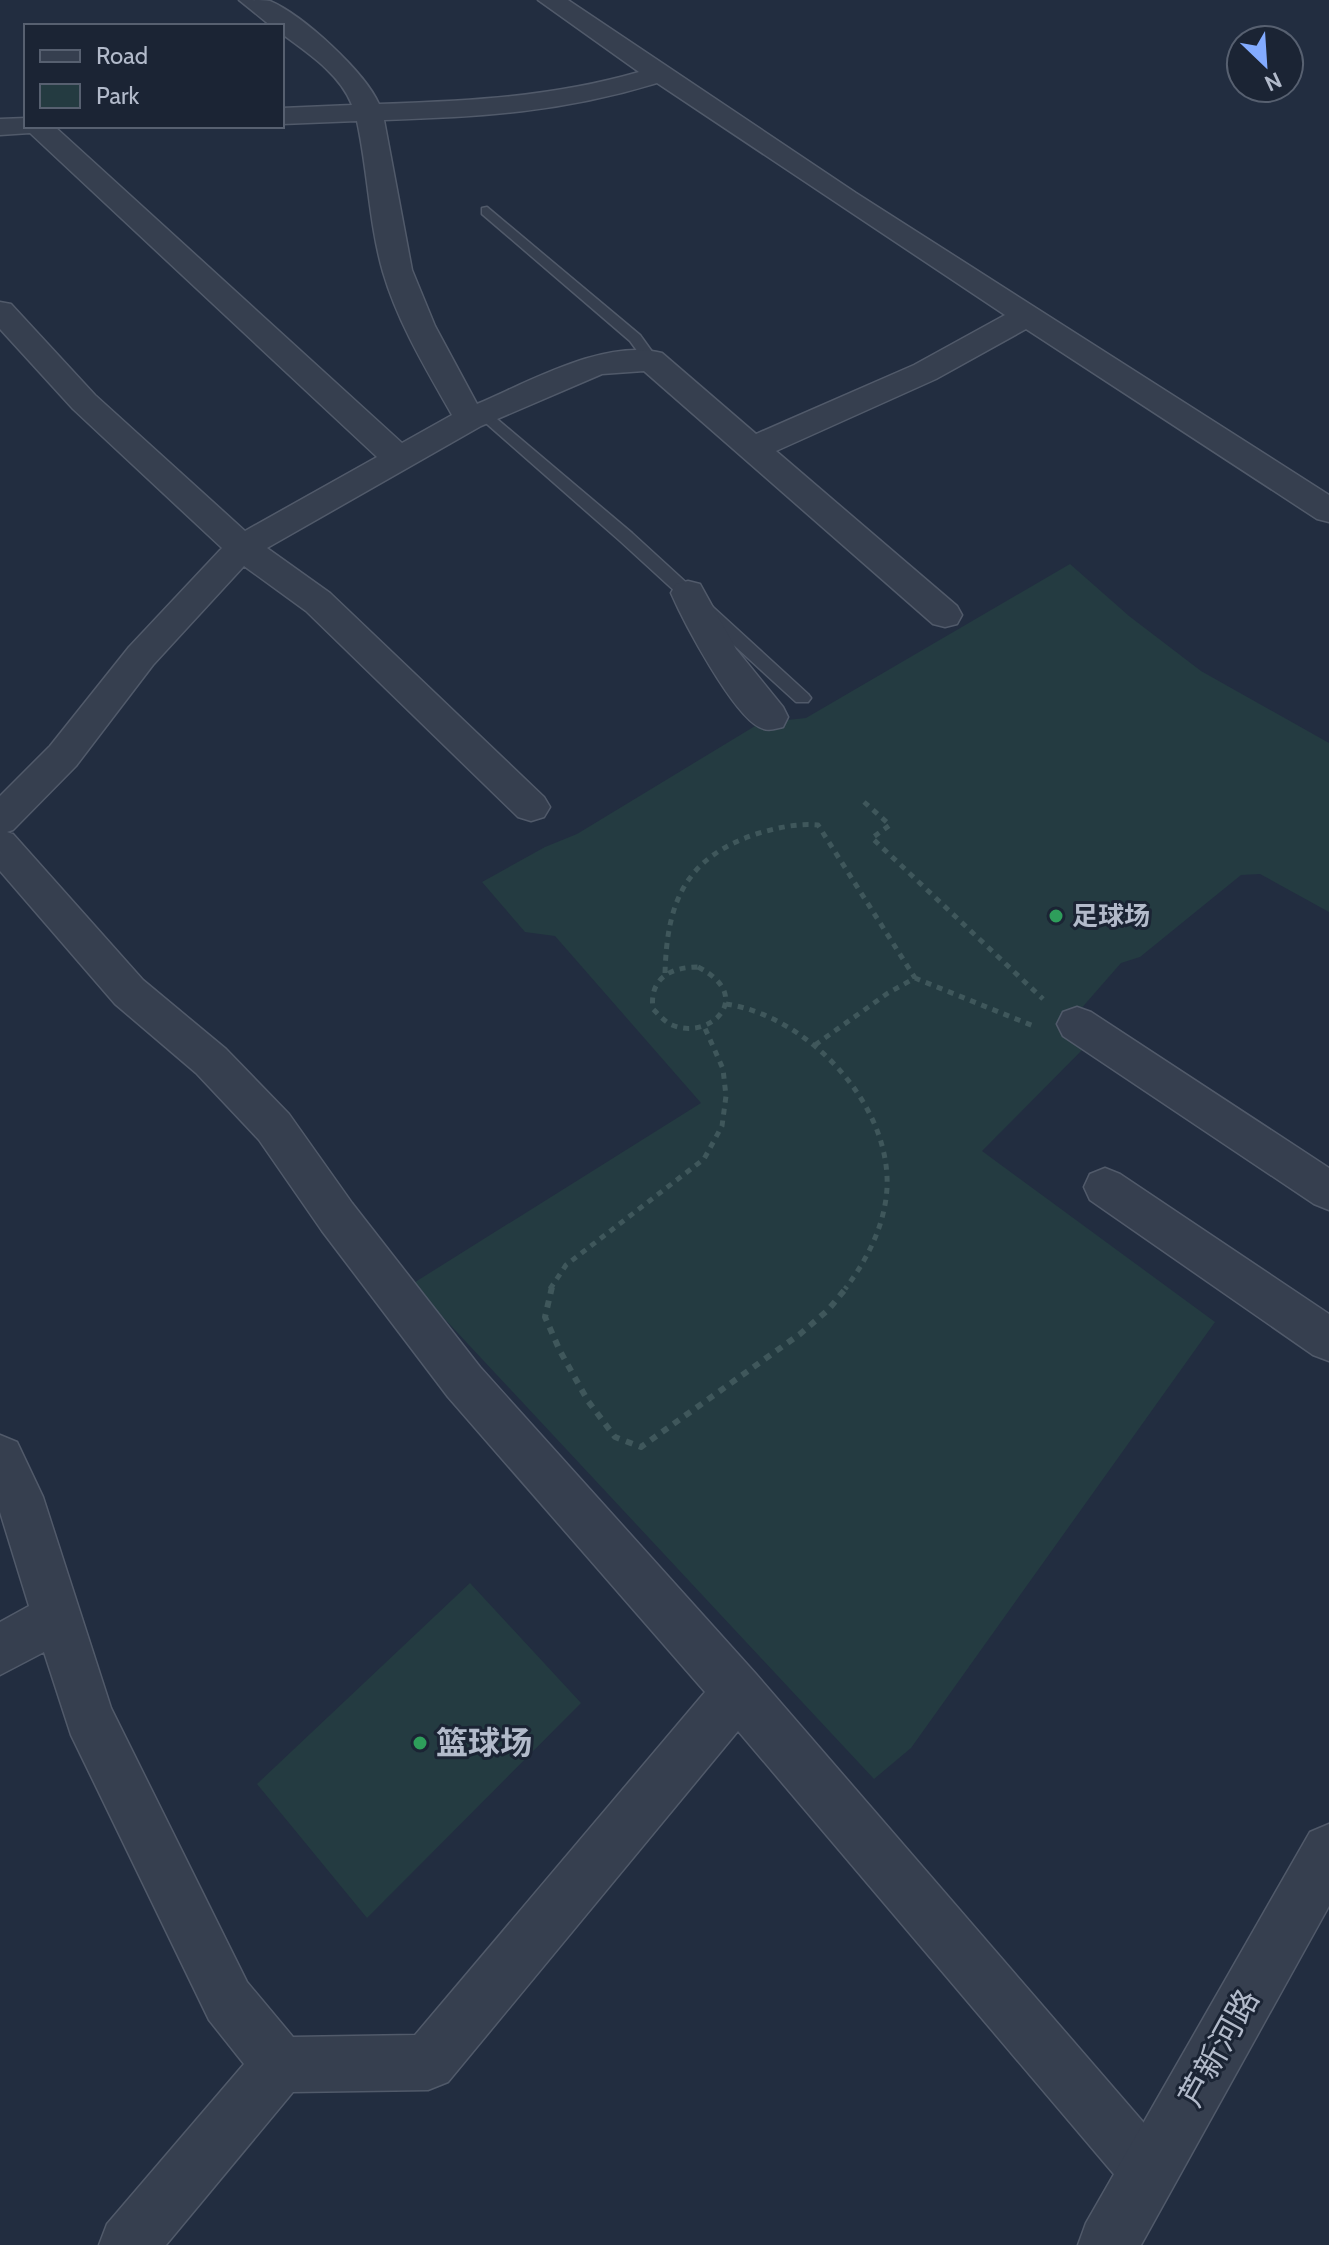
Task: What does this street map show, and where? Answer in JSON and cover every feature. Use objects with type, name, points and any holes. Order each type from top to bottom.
[{"type":"street","points":[[252,0],[311,43],[357,87],[368,113],[397,272],[434,353],[477,416]]},
{"type":"street","points":[[551,0],[846,199],[1329,511]]},
{"type":"street","points":[[284,116],[498,108],[599,92],[663,73]]},
{"type":"street","points":[[0,127],[24,126]]},
{"type":"street","points":[[40,128],[399,459]]},
{"type":"street","points":[[0,311],[84,402],[157,472],[242,547],[318,602],[531,807]]},
{"type":"street","points":[[751,449],[925,372],[1027,316]]},
{"type":"street","points":[[0,820],[63,756],[141,656],[242,547],[477,416],[597,365],[651,360],[945,615]]},
{"type":"street","points":[[688,593],[699,620],[718,650],[747,692],[770,717]]},
{"type":"street","points":[[0,845],[129,992],[211,1061],[274,1127],[337,1217],[464,1382],[738,1692],[1149,2172]]},
{"type":"street","points":[[1077,1024],[1329,1191]]},
{"type":"street","points":[[1105,1187],[1329,1340]]},
{"type":"street","points":[[0,1458],[19,1497],[89,1717],[228,2001],[280,2065]]},
{"type":"street","points":[[0,1650],[57,1617]]},
{"type":"street","points":[[128,2245],[280,2065],[428,2062],[738,1692]]},
{"type":"street","name":"芦新河路","points":[[1108,2245],[1329,1851]]},
{"type":"lane","points":[[487,211],[635,338],[651,360]]},
{"type":"lane","points":[[477,416],[688,593],[802,698]]},
{"type":"path","points":[[665,973],[664,946],[674,900],[699,863],[721,847],[753,834],[801,823],[818,825],[915,978],[1039,1029],[1060,1033],[1077,1024],[1041,997],[872,838],[890,825],[864,802]]},
{"type":"path","points":[[687,966],[709,970],[724,985],[726,1004],[714,1022],[680,1029],[668,1024],[653,1009],[652,989],[665,973],[687,966]]},
{"type":"path","points":[[815,1045],[888,993],[915,978]]},
{"type":"path","points":[[704,1026],[723,1069],[726,1096],[722,1126],[704,1159],[678,1182],[566,1265],[550,1290],[545,1317],[588,1401],[615,1437],[641,1447],[811,1326],[837,1301],[875,1238],[887,1202],[887,1171],[878,1139],[865,1108],[846,1078],[815,1045],[769,1016],[741,1005],[726,1004]]},
{"type":"green space","points":[[1070,564],[1129,616],[1201,671],[1329,743],[1329,912],[1260,874],[1241,875],[1140,957],[1121,963],[1065,1027],[1088,1044],[982,1151],[1215,1322],[911,1748],[874,1779],[412,1284],[701,1103],[555,936],[525,932],[482,882],[545,847],[577,834],[760,723],[806,718]]},
{"type":"green space","name":"篮球场","points":[[470,1583],[581,1703],[367,1918],[257,1784]]},
{"type":"place","name":"足球场","points":[[1056,916]]},
{"type":"place","name":"篮球场","points":[[420,1743]]}]
